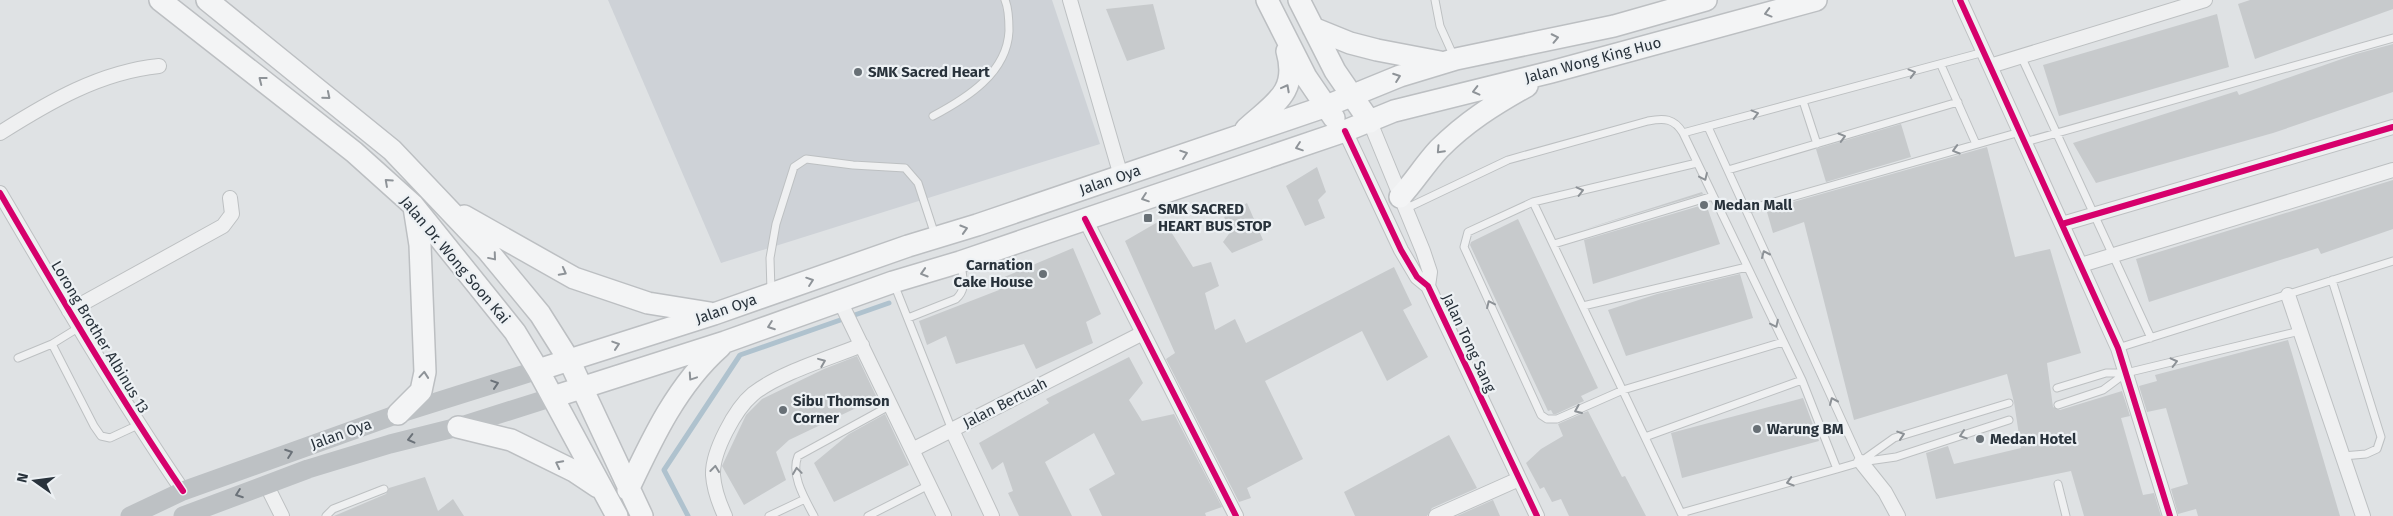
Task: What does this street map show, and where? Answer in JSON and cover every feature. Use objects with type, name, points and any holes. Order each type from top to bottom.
[{"type":"main road","name":"Jalan Dr. Wong Soon Kai","points":[[160,0],[354,152],[413,205],[515,332],[538,370],[616,516]]},
{"type":"main road","name":"Jalan Dr. Wong Soon Kai","points":[[206,0],[392,150],[488,251],[540,314],[569,360],[628,490],[642,516]]},
{"type":"main road","points":[[1267,0],[1324,107],[1345,131]]},
{"type":"main road","points":[[1299,0],[1335,71],[1370,122]]},
{"type":"main road","name":"Jalan Wong King Huo","points":[[1352,95],[1449,61],[1614,26],[1706,0]]},
{"type":"main road","name":"Jalan Wong King Huo","points":[[1370,122],[1394,111],[1551,72],[1816,0]]},
{"type":"main road","points":[[1313,28],[1368,48],[1449,61]]},
{"type":"main road","points":[[1240,135],[1285,93],[1290,85],[1291,64],[1281,29]]},
{"type":"main road","points":[[1402,203],[1438,151],[1469,122],[1483,110],[1551,72]]},
{"type":"main road","name":"Jalan Oya","points":[[130,516],[183,491],[398,414],[714,314],[1324,107],[1352,95]]},
{"type":"main road","name":"Jalan Oya","points":[[183,516],[266,484],[390,444],[458,427],[843,307],[894,282],[960,262],[1370,122]]},
{"type":"main road","points":[[444,204],[574,278],[648,303],[714,314]]},
{"type":"main road","points":[[398,414],[421,391],[425,372],[420,245],[413,205]]},
{"type":"main road","points":[[628,490],[670,409],[701,364],[726,342]]},
{"type":"main road","points":[[458,427],[511,440],[574,471],[601,489]]},
{"type":"street","points":[[1070,0],[1121,176]]},
{"type":"street","points":[[1960,0],[2118,348],[2170,516]]},
{"type":"street","points":[[1990,66],[2205,0]]},
{"type":"street","points":[[0,133],[88,84],[133,69],[158,66]]},
{"type":"street","name":"Jalan Tong Sang","points":[[1370,122],[1430,272],[1428,286]]},
{"type":"street","points":[[2062,224],[2393,127]]},
{"type":"street","name":"Jalan Tong Sang","points":[[1345,131],[1401,250],[1417,277],[1428,286],[1537,516]]},
{"type":"street","points":[[2081,266],[2393,170]]},
{"type":"street","name":"Lorong Brother Albinus 13","points":[[0,193],[78,328],[138,425],[183,491]]},
{"type":"street","points":[[69,312],[223,226],[232,214],[230,198]]},
{"type":"street","points":[[1085,218],[1236,516]]},
{"type":"street","points":[[2288,295],[2363,516]]},
{"type":"street","points":[[843,307],[944,516]]},
{"type":"street","name":"Jalan Bertuah","points":[[992,516],[952,430],[1143,333]]},
{"type":"street","points":[[725,516],[718,500],[713,474],[720,442],[736,414],[753,394],[777,380],[862,345]]},
{"type":"street","points":[[912,450],[952,430]]},
{"type":"street","points":[[1861,462],[1885,492],[1898,516]]},
{"type":"street","points":[[1436,516],[1519,478]]},
{"type":"street","points":[[266,484],[282,516]]},
{"type":"lane","points":[[933,116],[974,92],[997,66],[1008,44],[1009,22],[1005,0]]},
{"type":"lane","points":[[1435,0],[1449,61]]},
{"type":"lane","points":[[1746,210],[1976,144],[2056,133],[2393,38]]},
{"type":"lane","points":[[1683,134],[1984,52]]},
{"type":"lane","points":[[2021,56],[2151,338]]},
{"type":"lane","points":[[1941,65],[1976,144]]},
{"type":"lane","points":[[1803,101],[1817,144]]},
{"type":"lane","points":[[1728,170],[1958,102]]},
{"type":"lane","points":[[1402,203],[1508,160],[1648,121],[1664,118],[1670,120],[1683,134],[1802,380],[1836,469]]},
{"type":"lane","points":[[1708,127],[1861,462]]},
{"type":"lane","points":[[772,294],[770,258],[776,224],[794,167],[806,159],[853,165],[905,168],[918,183],[936,238]]},
{"type":"lane","points":[[1697,162],[1533,202],[1472,228],[1466,236],[1464,247],[1541,415],[1547,419],[1557,419],[1623,390],[1783,342]]},
{"type":"lane","points":[[1554,244],[1713,196]]},
{"type":"lane","points":[[1533,202],[1683,515],[1861,462],[1896,457],[2009,420]]},
{"type":"lane","points":[[2118,348],[2393,261]]},
{"type":"lane","points":[[908,318],[960,296],[964,285],[960,262]]},
{"type":"lane","points":[[1583,306],[1748,268]]},
{"type":"lane","points":[[2332,280],[2381,437],[2377,449],[2366,454],[2342,456]]},
{"type":"lane","points":[[894,282],[952,430]]},
{"type":"lane","points":[[18,358],[52,344],[78,328]]},
{"type":"lane","points":[[2057,388],[2106,373],[2126,373],[2300,331]]},
{"type":"lane","points":[[52,344],[101,436],[116,437],[138,425]]},
{"type":"lane","points":[[2058,405],[2103,390],[2126,373]]},
{"type":"lane","points":[[1645,437],[1802,380]]},
{"type":"lane","points":[[1861,462],[1894,438],[2008,403]]},
{"type":"lane","points":[[814,516],[805,499],[795,469],[798,456],[891,405]]},
{"type":"lane","points":[[2058,484],[2066,516]]},
{"type":"lane","points":[[868,516],[929,485]]},
{"type":"lane","points":[[326,516],[333,509],[384,489]]},
{"type":"lane","points":[[769,516],[805,499]]},
{"type":"shaded area","name":"SMK Sacred Heart","points":[[608,0],[1052,0],[1100,144],[721,263]]},
{"type":"building","points":[[2250,0],[2393,0],[2393,9],[2255,59],[2238,4]]},
{"type":"building","points":[[1153,4],[1165,49],[1127,61],[1106,9]]},
{"type":"building","points":[[2217,14],[2229,67],[2059,116],[2043,65]]},
{"type":"building","points":[[2393,44],[2393,92],[2273,133],[2096,183],[2073,143],[2237,91],[2239,95],[2356,54]]},
{"type":"building","points":[[1901,124],[1911,157],[1826,182],[1816,149]]},
{"type":"building","points":[[1987,147],[2015,257],[2050,249],[2081,353],[2047,363],[2053,407],[2060,410],[2122,391],[2130,416],[2121,418],[2143,495],[2154,493],[2161,516],[2084,516],[2071,471],[1936,499],[1926,453],[1948,446],[1954,464],[2021,448],[2014,402],[2007,374],[1854,420],[1804,222],[1773,233],[1767,212],[1786,204]]},
{"type":"building","points":[[1317,167],[1326,192],[1318,200],[1325,218],[1305,226],[1286,186]]},
{"type":"building","points":[[2393,180],[2393,229],[2321,254],[2318,248],[2149,302],[2136,259]]},
{"type":"building","points":[[1702,192],[1703,194],[1582,230]]},
{"type":"building","points":[[1247,203],[1263,240],[1232,253],[1223,242],[1231,231],[1224,217]]},
{"type":"building","points":[[1706,204],[1720,244],[1593,284],[1584,240]]},
{"type":"building","points":[[1163,219],[1193,267],[1211,262],[1219,286],[1205,293],[1215,330],[1235,319],[1246,343],[1394,267],[1412,305],[1403,310],[1428,357],[1387,381],[1362,331],[1265,381],[1303,459],[1247,488],[1251,498],[1239,502],[1166,359],[1175,353],[1125,241]]},
{"type":"building","points":[[1518,219],[1598,388],[1581,396],[1584,401],[1556,414],[1553,414],[1551,410],[1548,411],[1470,245],[1471,242]]},
{"type":"building","points":[[1073,248],[1101,314],[1086,322],[1093,343],[1036,369],[1024,344],[956,364],[946,336],[927,345],[919,321],[999,290],[995,281]]},
{"type":"building","points":[[1740,274],[1753,318],[1626,356],[1608,310],[1657,294]]},
{"type":"building","points":[[2288,340],[2340,516],[2198,516],[2196,509],[2178,514],[2171,489],[2188,484],[2166,408],[2147,412],[2139,386],[2157,381],[2155,375]]},
{"type":"building","points":[[857,356],[877,398],[789,440],[776,452],[786,480],[744,505],[722,466],[746,415],[762,399],[824,369]]},
{"type":"building","points":[[1129,357],[1143,383],[1129,400],[1142,421],[1174,414],[1222,507],[1205,513],[1206,516],[1102,516],[1089,489],[1115,474],[1094,433],[1045,462],[1072,516],[1019,516],[1008,493],[1013,491],[1003,462],[992,470],[979,443],[1049,403],[1046,399]]},
{"type":"building","points":[[1803,398],[1819,441],[1682,478],[1671,433]]},
{"type":"building","points":[[1588,411],[1622,477],[1625,476],[1646,516],[1569,516],[1561,499],[1552,502],[1544,487],[1540,489],[1526,463],[1541,449],[1563,436],[1558,424]]},
{"type":"building","points":[[885,414],[909,465],[834,502],[814,463],[849,434]]},
{"type":"building","points":[[1449,435],[1477,488],[1432,508],[1427,516],[1355,516],[1344,492]]},
{"type":"building","points":[[425,477],[438,511],[453,499],[464,516],[334,516],[386,494],[389,488]]},
{"type":"building","points":[[1493,500],[1500,516],[1457,516]]},
{"type":"waterway","points":[[688,516],[664,470],[740,355],[889,303]]},
{"type":"cycle path","points":[[1960,0],[2118,348],[2170,516]]},
{"type":"cycle path","points":[[2062,224],[2393,127]]},
{"type":"cycle path","points":[[1345,131],[1401,250],[1417,277],[1428,286],[1537,516]]},
{"type":"cycle path","points":[[0,193],[112,381],[183,491]]},
{"type":"cycle path","points":[[1085,219],[1236,516]]},
{"type":"place","name":"SMK Sacred Heart","points":[[858,72]]},
{"type":"place","name":"Medan Mall","points":[[1704,205]]},
{"type":"place","name":"SMK SACRED HEART BUS STOP","points":[[1148,218]]},
{"type":"place","name":"Carnation Cake House","points":[[1043,274]]},
{"type":"place","name":"Sibu Thomson Corner","points":[[783,410]]},
{"type":"place","name":"Warung BM","points":[[1757,429]]},
{"type":"place","name":"Medan Hotel","points":[[1980,439]]}]
